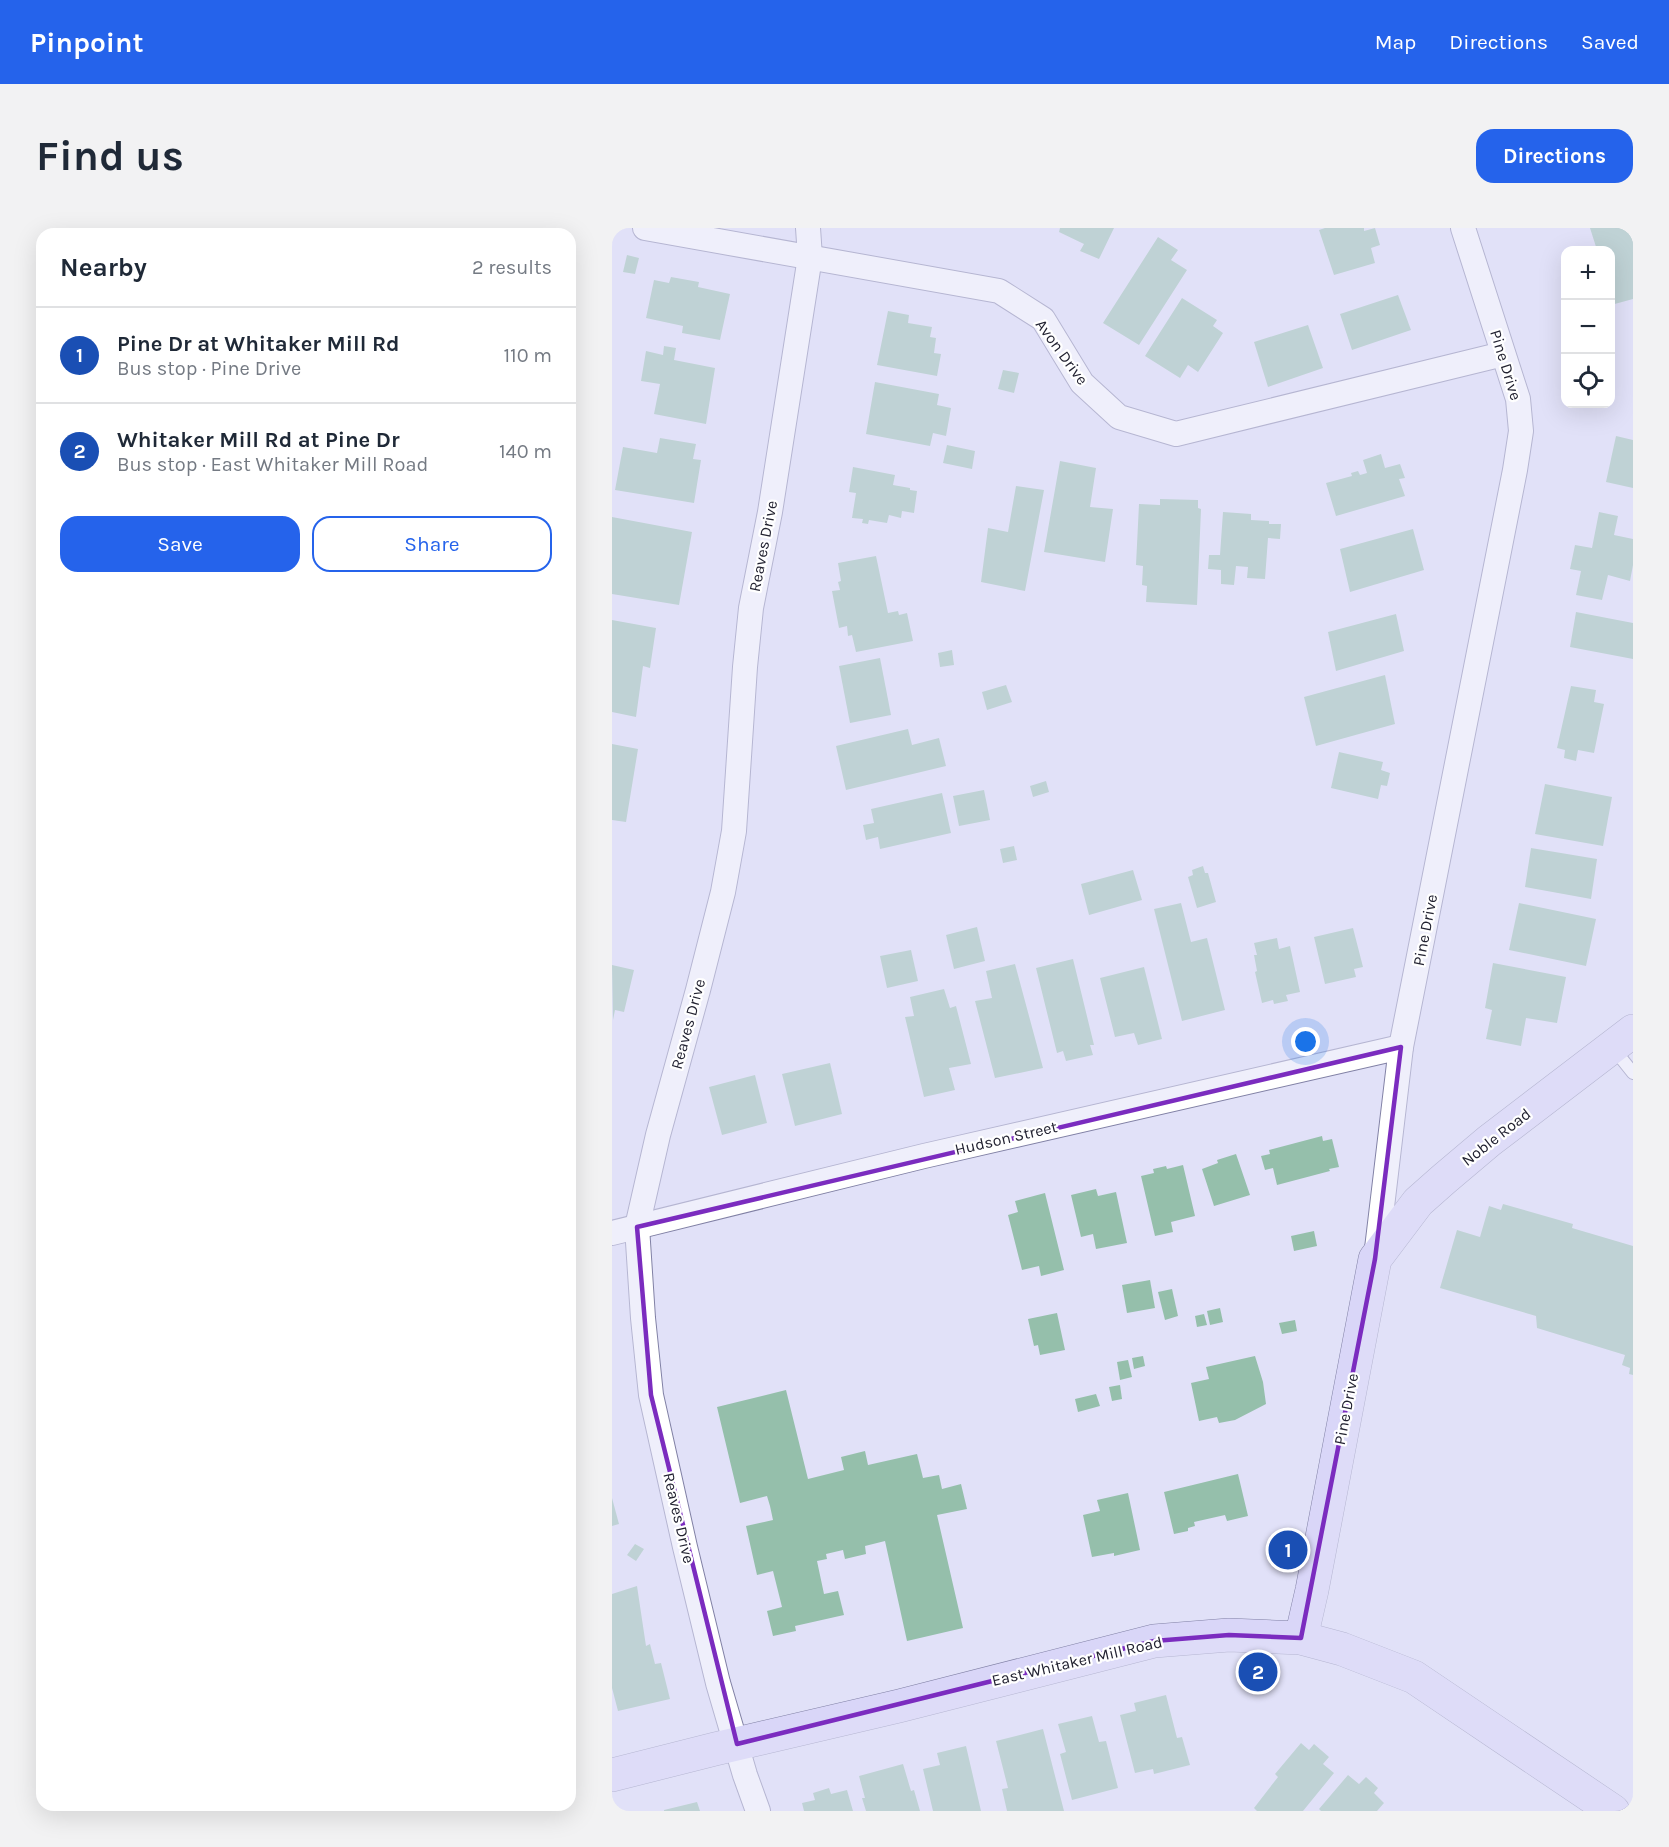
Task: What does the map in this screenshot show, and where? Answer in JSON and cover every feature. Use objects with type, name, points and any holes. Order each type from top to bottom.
[{"type":"main road","name":"Noble Road","points":[[1375,1259],[1418,1202],[1489,1140],[1623,1039]]},
{"type":"main road","name":"Pine Drive","points":[[1301,1638],[1375,1259]]},
{"type":"main road","name":"East Whitaker Mill Road","points":[[612,1775],[1154,1641],[1229,1635],[1301,1638],[1341,1649],[1414,1677],[1613,1811]]},
{"type":"street","name":"Avon Drive","points":[[645,228],[999,291],[1042,319],[1082,383],[1119,417],[1176,434],[1503,354]]},
{"type":"street","name":"Reaves Drive","points":[[758,1811],[718,1683],[684,1547],[651,1395],[637,1227],[658,1135],[723,892],[734,831],[751,608],[770,512],[810,257],[808,228]]},
{"type":"street","name":"Pine Drive","points":[[1375,1259],[1401,1047],[1521,431],[1518,399],[1463,228]]},
{"type":"street","name":"Hudson Street","points":[[612,1233],[924,1156],[1401,1047]]},
{"type":"lane","points":[[1623,1039],[1633,1073]]},
{"type":"highlighted area","points":[[1401,1047],[1375,1259],[1301,1638],[1229,1635],[1154,1641],[737,1744],[651,1395],[637,1227]]},
{"type":"building","points":[[1060,228],[1114,228],[1099,259],[1080,251],[1084,244],[1059,232]]},
{"type":"building","points":[[1364,228],[1364,231],[1375,228],[1380,245],[1371,248],[1375,263],[1334,275],[1319,230]]},
{"type":"building","points":[[1590,228],[1633,228],[1633,299],[1615,304],[1615,246],[1596,246]]},
{"type":"building","points":[[1158,237],[1178,250],[1171,260],[1187,270],[1139,345],[1103,323]]},
{"type":"building","points":[[627,255],[639,258],[635,274],[623,272]]},
{"type":"building","points":[[671,277],[699,282],[698,287],[730,294],[720,340],[682,333],[683,326],[646,318],[654,280],[669,283]]},
{"type":"building","points":[[1398,295],[1411,330],[1352,350],[1340,314]]},
{"type":"building","points":[[1182,298],[1217,320],[1213,326],[1223,333],[1198,372],[1188,365],[1180,378],[1145,356]]},
{"type":"building","points":[[888,311],[909,315],[908,323],[932,327],[930,337],[936,338],[934,353],[941,354],[937,376],[877,365]]},
{"type":"building","points":[[1308,325],[1323,368],[1268,387],[1254,342]]},
{"type":"building","points":[[664,346],[676,348],[674,360],[715,368],[706,424],[654,414],[660,384],[641,381],[646,351],[663,355]]},
{"type":"building","points":[[1003,370],[1019,373],[1014,393],[998,389]]},
{"type":"building","points":[[875,382],[939,394],[937,405],[951,408],[946,436],[933,433],[930,446],[866,434]]},
{"type":"building","points":[[1616,436],[1633,440],[1633,488],[1606,482]]},
{"type":"building","points":[[660,438],[696,444],[693,459],[701,460],[694,503],[615,490],[623,447],[657,453]]},
{"type":"building","points":[[947,445],[975,451],[972,469],[943,463]]},
{"type":"building","points":[[1381,454],[1385,468],[1400,464],[1405,478],[1399,479],[1405,496],[1336,516],[1326,483],[1352,476],[1351,473],[1358,471],[1360,475],[1367,473],[1363,460]]},
{"type":"building","points":[[1060,461],[1096,468],[1090,507],[1113,509],[1105,562],[1044,552]]},
{"type":"building","points":[[853,467],[895,475],[893,485],[917,491],[914,513],[902,511],[901,518],[889,515],[887,523],[869,520],[868,524],[862,523],[863,519],[852,518],[856,493],[849,492]]},
{"type":"building","points":[[1016,486],[1044,490],[1025,591],[981,582],[988,528],[1008,532]]},
{"type":"building","points":[[1160,499],[1198,500],[1198,508],[1201,509],[1197,605],[1146,602],[1147,586],[1142,585],[1143,566],[1136,565],[1139,504],[1160,505]]},
{"type":"building","points":[[1223,512],[1251,514],[1251,520],[1281,524],[1280,539],[1268,538],[1265,579],[1247,578],[1248,567],[1236,566],[1234,585],[1221,584],[1221,570],[1208,569],[1209,555],[1220,555]]},
{"type":"building","points":[[1599,512],[1618,516],[1614,535],[1633,539],[1633,565],[1630,581],[1608,575],[1602,600],[1576,595],[1581,571],[1570,569],[1575,545],[1592,548]]},
{"type":"building","points":[[612,517],[692,532],[679,605],[612,594]]},
{"type":"building","points":[[1413,529],[1424,570],[1350,592],[1340,549]]},
{"type":"building","points":[[876,556],[888,613],[898,611],[899,615],[907,613],[913,641],[856,652],[852,635],[848,636],[847,626],[839,628],[832,591],[840,590],[838,563]]},
{"type":"building","points":[[1576,612],[1633,623],[1633,659],[1570,647]]},
{"type":"building","points":[[1396,614],[1404,651],[1336,671],[1328,632]]},
{"type":"building","points":[[612,620],[656,628],[650,668],[643,666],[636,717],[612,712]]},
{"type":"building","points":[[952,650],[954,665],[940,667],[938,653]]},
{"type":"building","points":[[880,658],[891,715],[850,723],[839,666]]},
{"type":"building","points":[[1385,675],[1395,724],[1316,746],[1304,697]]},
{"type":"building","points":[[1006,685],[1012,702],[987,710],[982,692]]},
{"type":"building","points":[[1571,686],[1596,690],[1594,702],[1604,704],[1594,753],[1578,750],[1576,761],[1564,758],[1565,750],[1557,748]]},
{"type":"building","points":[[908,729],[912,745],[939,738],[946,766],[846,790],[836,746]]},
{"type":"building","points":[[612,744],[638,749],[626,822],[612,820]]},
{"type":"building","points":[[1339,752],[1383,762],[1381,770],[1390,773],[1387,786],[1381,785],[1378,799],[1331,788]]},
{"type":"building","points":[[1046,781],[1049,792],[1033,797],[1030,786]]},
{"type":"building","points":[[1545,784],[1612,797],[1603,846],[1535,834]]},
{"type":"building","points":[[984,790],[990,820],[959,826],[953,796]]},
{"type":"building","points":[[942,793],[951,833],[880,849],[878,837],[866,840],[863,825],[874,823],[871,809]]},
{"type":"building","points":[[1014,846],[1017,860],[1003,863],[1000,849]]},
{"type":"building","points":[[1531,848],[1597,859],[1591,899],[1525,887]]},
{"type":"building","points":[[1203,866],[1205,873],[1208,873],[1216,902],[1197,908],[1188,877],[1193,875],[1192,870]]},
{"type":"building","points":[[1133,870],[1142,900],[1089,915],[1081,884]]},
{"type":"building","points":[[1181,903],[1191,942],[1207,938],[1225,1010],[1182,1021],[1154,909]]},
{"type":"building","points":[[1519,903],[1596,919],[1586,966],[1509,950]]},
{"type":"building","points":[[977,927],[985,961],[954,969],[946,935]]},
{"type":"building","points":[[1353,928],[1363,967],[1354,969],[1356,977],[1325,984],[1314,937]]},
{"type":"building","points":[[1277,938],[1279,949],[1290,946],[1300,992],[1286,995],[1288,1001],[1274,1004],[1273,1000],[1262,1003],[1255,972],[1257,971],[1254,955],[1257,955],[1254,943]]},
{"type":"building","points":[[911,950],[918,981],[887,988],[880,956]]},
{"type":"building","points":[[1073,959],[1094,1045],[1090,1045],[1093,1055],[1066,1061],[1063,1051],[1057,1053],[1036,968]]},
{"type":"building","points":[[1493,963],[1566,977],[1557,1023],[1526,1018],[1521,1046],[1486,1039],[1492,1010],[1485,1008]]},
{"type":"building","points":[[1015,964],[1043,1068],[995,1078],[975,1001],[992,998],[986,971]]},
{"type":"building","points":[[612,965],[634,970],[624,1012],[615,1010],[613,1020]]},
{"type":"building","points":[[1144,967],[1162,1039],[1138,1045],[1134,1033],[1115,1037],[1100,978]]},
{"type":"building","points":[[944,989],[950,1008],[956,1006],[971,1064],[949,1068],[955,1090],[924,1097],[905,1017],[914,1016],[910,997]]},
{"type":"building","points":[[830,1063],[842,1114],[795,1126],[782,1074]]},
{"type":"building","points":[[755,1075],[767,1123],[722,1135],[709,1087]]},
{"type":"building","points":[[1322,1136],[1323,1141],[1332,1139],[1339,1167],[1277,1185],[1273,1168],[1265,1170],[1261,1156],[1270,1154],[1269,1150]]},
{"type":"building","points":[[1236,1154],[1250,1195],[1214,1206],[1202,1169],[1218,1163],[1217,1160]]},
{"type":"building","points":[[1183,1165],[1195,1216],[1171,1222],[1173,1232],[1155,1236],[1141,1176],[1154,1173],[1153,1169],[1166,1166],[1167,1169]]},
{"type":"building","points":[[1096,1189],[1098,1196],[1116,1192],[1127,1243],[1096,1249],[1093,1234],[1081,1237],[1071,1195]]},
{"type":"building","points":[[1045,1193],[1064,1270],[1041,1276],[1039,1266],[1022,1270],[1008,1215],[1018,1212],[1015,1201]]},
{"type":"building","points":[[1503,1204],[1573,1224],[1572,1228],[1633,1246],[1633,1375],[1629,1374],[1630,1368],[1622,1365],[1625,1355],[1537,1328],[1536,1316],[1440,1288],[1457,1230],[1480,1237],[1489,1206],[1501,1210]]},
{"type":"building","points":[[1314,1231],[1317,1246],[1294,1251],[1291,1236]]},
{"type":"building","points":[[1150,1280],[1155,1308],[1127,1313],[1122,1285]]},
{"type":"building","points":[[1172,1289],[1178,1316],[1165,1320],[1158,1292]]},
{"type":"building","points":[[1220,1308],[1223,1322],[1210,1325],[1207,1311]]},
{"type":"building","points":[[1057,1313],[1065,1350],[1040,1355],[1038,1345],[1034,1346],[1028,1319]]},
{"type":"building","points":[[1204,1314],[1207,1325],[1197,1327],[1195,1316]]},
{"type":"building","points":[[1295,1320],[1297,1331],[1282,1334],[1279,1323]]},
{"type":"building","points":[[1143,1356],[1145,1366],[1134,1369],[1132,1358]]},
{"type":"building","points":[[1255,1356],[1263,1382],[1266,1404],[1235,1420],[1219,1423],[1217,1417],[1199,1421],[1191,1383],[1209,1379],[1206,1367]]},
{"type":"building","points":[[1128,1360],[1132,1377],[1120,1380],[1117,1362]]},
{"type":"building","points":[[1120,1385],[1122,1399],[1112,1401],[1109,1387]]},
{"type":"building","points":[[786,1390],[808,1479],[844,1470],[841,1457],[865,1451],[868,1465],[917,1454],[923,1478],[939,1475],[942,1489],[961,1484],[967,1509],[937,1515],[963,1628],[907,1641],[885,1541],[865,1546],[866,1554],[845,1559],[843,1550],[826,1554],[827,1559],[817,1561],[824,1594],[838,1591],[844,1615],[795,1626],[796,1631],[773,1636],[767,1611],[782,1607],[773,1571],[757,1575],[746,1526],[773,1520],[770,1506],[767,1496],[740,1503],[717,1407]]},
{"type":"building","points":[[1096,1394],[1100,1406],[1078,1412],[1075,1399]]},
{"type":"building","points":[[1238,1474],[1248,1516],[1227,1521],[1225,1515],[1194,1522],[1195,1526],[1188,1528],[1188,1531],[1174,1534],[1164,1492]]},
{"type":"building","points":[[1128,1493],[1140,1550],[1114,1556],[1114,1553],[1092,1557],[1083,1515],[1100,1511],[1097,1500]]},
{"type":"building","points":[[612,1498],[619,1524],[612,1526]]},
{"type":"building","points":[[635,1544],[644,1549],[636,1561],[627,1555]]},
{"type":"building","points":[[637,1586],[646,1646],[650,1644],[655,1664],[661,1663],[670,1699],[618,1711],[612,1688],[612,1594]]},
{"type":"building","points":[[1166,1695],[1177,1738],[1182,1737],[1190,1765],[1154,1774],[1153,1769],[1135,1773],[1120,1715],[1136,1711],[1134,1703]]},
{"type":"building","points":[[1092,1716],[1099,1742],[1106,1741],[1118,1788],[1072,1800],[1060,1754],[1066,1752],[1058,1724]]},
{"type":"building","points":[[1043,1729],[1064,1811],[1007,1811],[1002,1789],[1008,1788],[996,1741]]},
{"type":"building","points":[[1301,1743],[1309,1750],[1314,1744],[1329,1757],[1323,1764],[1334,1773],[1303,1811],[1257,1811],[1254,1808],[1278,1777],[1275,1774]]},
{"type":"building","points":[[966,1746],[981,1811],[933,1811],[923,1769],[940,1765],[937,1753]]},
{"type":"building","points":[[903,1764],[920,1811],[866,1811],[859,1776]]},
{"type":"building","points":[[1348,1775],[1359,1784],[1366,1777],[1378,1788],[1374,1793],[1384,1803],[1377,1811],[1321,1811],[1319,1809]]},
{"type":"building","points":[[829,1788],[831,1794],[847,1790],[853,1811],[804,1811],[802,1803],[815,1800],[813,1793]]},
{"type":"building","points":[[697,1802],[700,1811],[664,1811],[664,1810]]},
{"type":"place","name":"Pine Dr at Whitaker Mill Rd","points":[[1288,1550]]},
{"type":"place","name":"Whitaker Mill Rd at Pine Dr","points":[[1258,1672]]}]
